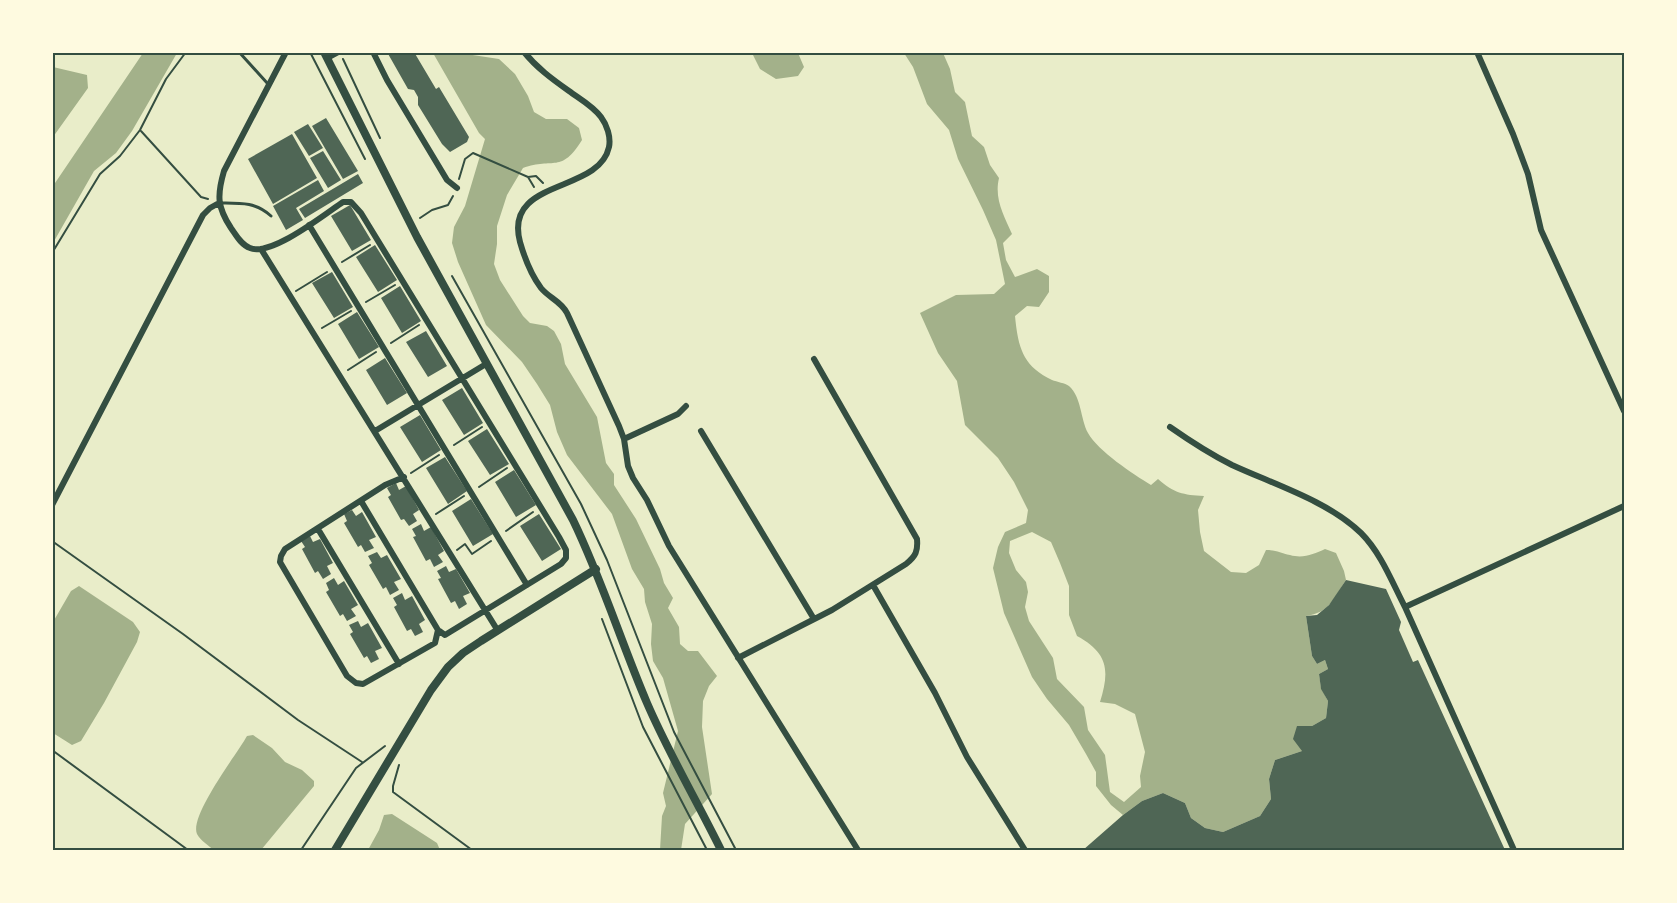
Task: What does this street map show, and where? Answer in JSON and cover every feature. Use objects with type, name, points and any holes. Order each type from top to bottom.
[{"type":"street","points":[[286,52],[224,171],[219,188],[219,203],[224,217],[240,241],[250,249],[261,249],[274,246],[343,202],[351,202],[361,213],[566,550],[566,558],[561,564],[445,635],[438,630],[362,501]]},
{"type":"street","points":[[338,52],[326,55],[417,237],[573,520],[596,569],[647,702],[670,754],[721,850]]},
{"type":"street","points":[[372,52],[447,180],[457,188]]},
{"type":"street","points":[[524,52],[545,74],[592,107],[607,127],[610,140],[605,158],[591,172],[535,197],[523,211],[519,222],[520,241],[532,271],[540,287],[562,305],[624,439],[628,466],[633,478],[647,500],[669,546],[858,850]]},
{"type":"street","points":[[1477,52],[1514,134],[1528,174],[1541,230],[1624,411]]},
{"type":"street","points":[[52,505],[203,215],[219,203]]},
{"type":"street","points":[[309,225],[527,585]]},
{"type":"street","points":[[261,249],[498,630]]},
{"type":"street","points":[[738,658],[814,619],[873,585],[915,556],[918,548],[917,539],[814,359]]},
{"type":"street","points":[[375,431],[486,364]]},
{"type":"street","points":[[624,439],[678,414],[686,406]]},
{"type":"street","points":[[1170,427],[1213,456],[1306,498],[1351,524],[1372,546],[1405,607],[1514,850]]},
{"type":"street","points":[[701,431],[814,619]]},
{"type":"street","points":[[404,477],[385,485],[285,549],[280,562],[347,676],[356,683],[363,684],[435,643],[438,630]]},
{"type":"street","points":[[1405,607],[1624,506]]},
{"type":"street","points":[[318,529],[399,664]]},
{"type":"street","points":[[335,850],[392,753],[448,667],[463,653],[596,569]]},
{"type":"street","points":[[873,585],[935,693],[967,757],[1025,850]]},
{"type":"lane","points":[[239,52],[268,84]]},
{"type":"lane","points":[[219,203],[247,203],[263,209],[271,216]]},
{"type":"path","points":[[52,253],[100,174],[120,156],[140,130],[166,79],[186,52]]},
{"type":"path","points":[[310,52],[369,166]]},
{"type":"path","points":[[140,130],[201,197],[219,203]]},
{"type":"path","points":[[473,153],[523,174],[528,177],[534,188]]},
{"type":"path","points":[[528,177],[536,177],[543,183]]},
{"type":"path","points":[[52,541],[183,634],[298,720],[362,762]]},
{"type":"path","points":[[599,610],[627,687],[661,763],[707,850]]},
{"type":"path","points":[[674,732],[736,850]]},
{"type":"path","points":[[301,850],[356,768],[385,746]]},
{"type":"path","points":[[52,750],[188,850]]},
{"type":"path","points":[[399,763],[393,792],[472,850]]},
{"type":"shaded area","points":[[143,53],[177,53],[132,131],[116,153],[94,171],[53,243],[53,186]]},
{"type":"shaded area","points":[[433,53],[464,53],[499,59],[515,74],[534,112],[546,119],[567,119],[579,128],[582,140],[568,157],[556,163],[523,168],[507,195],[497,226],[494,264],[500,280],[523,316],[530,323],[547,326],[554,331],[561,344],[565,364],[597,417],[606,463],[614,474],[614,485],[636,519],[673,598],[668,608],[679,627],[680,644],[688,651],[698,651],[717,676],[709,686],[703,701],[702,727],[712,794],[685,824],[681,850],[660,850],[662,816],[666,806],[663,793],[678,731],[663,678],[653,661],[652,624],[645,602],[644,589],[632,569],[612,514],[567,455],[557,432],[550,405],[522,362],[486,325],[458,262],[452,243],[454,227],[465,206],[485,139],[479,133]]},
{"type":"shaded area","points":[[752,53],[798,53],[804,67],[798,76],[776,79],[760,69]]},
{"type":"shaded area","points":[[904,53],[943,53],[950,69],[955,92],[965,102],[972,136],[984,147],[990,165],[999,178],[999,200],[1012,234],[1003,243],[1006,260],[1015,277],[1037,269],[1049,276],[1049,292],[1039,307],[1027,306],[1015,316],[1023,354],[1028,362],[1042,374],[1067,385],[1073,391],[1079,402],[1085,427],[1093,440],[1116,462],[1151,485],[1158,479],[1179,492],[1204,496],[1198,510],[1204,551],[1231,572],[1246,573],[1259,565],[1266,550],[1295,556],[1313,554],[1325,549],[1336,553],[1346,580],[1326,608],[1306,616],[1312,656],[1317,664],[1325,660],[1328,669],[1319,674],[1321,688],[1328,701],[1326,718],[1312,726],[1297,726],[1302,751],[1275,760],[1269,779],[1271,799],[1260,816],[1223,832],[1205,828],[1191,818],[1185,803],[1163,793],[1142,801],[1123,815],[1111,805],[1096,786],[1096,772],[1069,725],[1032,677],[1004,613],[993,568],[998,547],[1005,532],[1026,523],[1028,510],[1014,482],[998,458],[965,425],[957,381],[938,353],[920,313],[956,295],[994,294],[1005,284],[996,240],[958,159],[949,130],[927,104],[913,67]],"holes":[[[1032,532],[1051,542],[1069,586],[1069,615],[1077,636],[1095,649],[1104,663],[1105,681],[1100,702],[1115,704],[1135,714],[1145,752],[1140,776],[1141,787],[1124,802],[1110,792],[1105,755],[1088,730],[1084,707],[1057,679],[1053,658],[1029,621],[1025,607],[1028,592],[1026,582],[1016,570],[1009,553],[1010,541]]]},
{"type":"shaded area","points":[[53,67],[87,75],[88,88],[53,137]]},
{"type":"shaded area","points":[[79,586],[133,622],[140,632],[137,642],[104,703],[81,741],[72,745],[53,733],[53,622],[71,591]]},
{"type":"shaded area","points":[[253,735],[272,748],[285,762],[302,770],[314,781],[314,786],[261,850],[214,850],[202,841],[197,834],[196,825],[215,785],[247,736]]},
{"type":"shaded area","points":[[392,814],[437,843],[440,850],[368,850],[384,815]]},
{"type":"building","points":[[387,52],[414,52],[436,89],[439,87],[469,137],[467,142],[450,152],[442,144],[418,105],[418,97],[414,90],[408,89]]},
{"type":"building","points":[[326,118],[358,171],[343,179],[312,126]]},
{"type":"building","points":[[308,124],[323,148],[309,156],[294,132]]},
{"type":"building","points":[[292,134],[317,178],[273,204],[248,159]]},
{"type":"building","points":[[323,151],[341,180],[328,188],[310,158]]},
{"type":"building","points":[[358,174],[363,183],[305,218],[299,209]]},
{"type":"building","points":[[318,180],[324,191],[296,208],[303,220],[286,230],[273,206]]},
{"type":"building","points":[[350,205],[371,240],[352,251],[331,216]]},
{"type":"building","points":[[375,245],[397,280],[378,292],[356,257]]},
{"type":"building","points":[[332,272],[353,307],[334,318],[312,283]]},
{"type":"building","points":[[400,286],[421,321],[402,333],[381,298]]},
{"type":"building","points":[[357,312],[379,347],[359,359],[338,324]]},
{"type":"building","points":[[426,331],[447,366],[428,377],[406,342]]},
{"type":"building","points":[[385,358],[407,393],[387,405],[366,370]]},
{"type":"building","points":[[462,388],[483,423],[464,435],[442,400]]},
{"type":"building","points":[[420,415],[441,450],[422,462],[400,427]]},
{"type":"building","points":[[487,429],[509,464],[490,475],[468,441]]},
{"type":"building","points":[[445,457],[467,491],[448,504],[426,468]]},
{"type":"building","points":[[514,470],[536,505],[516,517],[495,482]]},
{"type":"building","points":[[396,483],[399,490],[406,486],[419,510],[413,514],[417,521],[409,526],[404,519],[401,520],[388,497],[391,495],[387,488]]},
{"type":"building","points":[[471,499],[493,534],[473,546],[452,511]]},
{"type":"building","points":[[352,510],[356,516],[362,512],[376,537],[369,540],[374,548],[365,552],[361,545],[358,547],[344,523],[347,521],[344,514]]},
{"type":"building","points":[[539,514],[561,549],[542,561],[520,526]]},
{"type":"building","points":[[421,524],[424,531],[431,527],[444,551],[438,555],[443,562],[434,567],[430,559],[426,561],[413,537],[416,536],[412,529]]},
{"type":"building","points":[[310,536],[313,542],[320,539],[333,563],[327,566],[331,574],[323,579],[318,571],[315,573],[302,549],[305,547],[301,541]]},
{"type":"building","points":[[377,552],[381,558],[387,555],[401,579],[394,582],[399,590],[390,595],[386,587],[383,589],[369,565],[372,563],[368,556]]},
{"type":"building","points":[[446,566],[449,572],[456,569],[470,593],[463,596],[467,604],[459,609],[455,601],[451,603],[438,579],[441,578],[437,571]]},
{"type":"building","points":[[334,578],[338,585],[344,581],[358,605],[351,609],[356,616],[347,621],[343,614],[340,616],[326,592],[329,590],[326,583]]},
{"type":"building","points":[[1346,580],[1386,589],[1401,622],[1399,630],[1413,662],[1418,660],[1505,850],[1083,850],[1142,801],[1163,793],[1185,803],[1191,818],[1205,828],[1223,832],[1260,816],[1271,799],[1269,779],[1275,760],[1302,751],[1293,739],[1297,726],[1312,726],[1326,718],[1328,701],[1321,689],[1319,674],[1328,669],[1325,660],[1317,664],[1312,656],[1306,616],[1317,615],[1329,605]]},
{"type":"building","points":[[402,593],[405,600],[412,596],[425,620],[419,624],[423,632],[415,636],[411,629],[407,631],[394,607],[397,605],[393,598]]},
{"type":"building","points":[[358,621],[361,627],[368,623],[382,648],[375,651],[379,659],[371,663],[367,656],[364,658],[350,634],[353,632],[349,625]]}]
